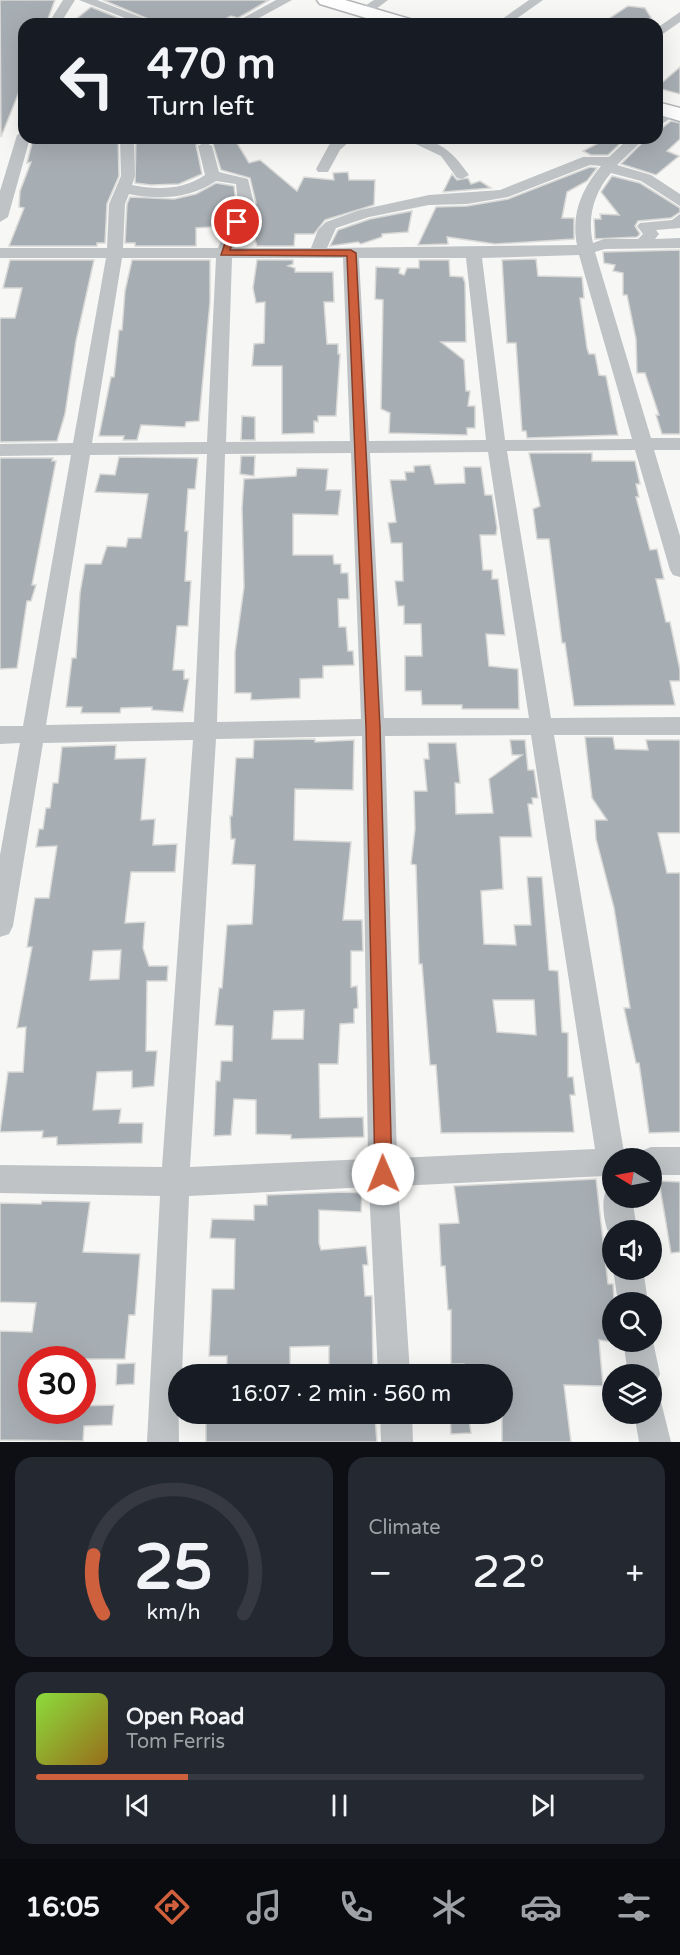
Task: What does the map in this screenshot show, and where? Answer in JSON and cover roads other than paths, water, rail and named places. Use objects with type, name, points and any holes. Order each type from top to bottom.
[{"type":"highway","points":[[319,2],[385,18]]},
{"type":"highway","points":[[319,2],[363,18]]},
{"type":"street","points":[[58,18],[69,0]]},
{"type":"street","points":[[85,0],[135,18]]},
{"type":"street","points":[[250,18],[286,0]]},
{"type":"street","points":[[364,12],[382,0]]},
{"type":"street","points":[[510,18],[537,0]]},
{"type":"street","points":[[663,30],[680,16]]},
{"type":"street","points":[[663,35],[680,39]]},
{"type":"street","points":[[0,217],[21,144]]},
{"type":"street","points":[[0,926],[115,254],[117,204],[128,176],[127,144]]},
{"type":"street","points":[[323,169],[334,148],[339,144]]},
{"type":"street","points":[[424,144],[446,153],[462,175]]},
{"type":"street","points":[[631,144],[609,164],[598,179],[582,222],[586,250],[680,570]]},
{"type":"street","points":[[205,146],[213,176]]},
{"type":"street","points":[[318,252],[326,230],[331,225],[365,213],[429,200],[467,199],[503,194],[588,160],[609,164],[646,178],[680,201]]},
{"type":"street","points":[[123,188],[173,193],[207,181],[213,176],[238,179],[245,184],[246,204],[224,253],[205,731],[175,1182],[163,1442]]},
{"type":"street","points":[[642,243],[651,234],[645,226],[677,224],[680,219]]},
{"type":"street","points":[[0,253],[472,253],[586,250],[604,244],[680,243]]},
{"type":"street","points":[[351,253],[373,727],[383,1174],[393,1364]]},
{"type":"street","points":[[472,253],[496,444],[544,728],[610,1148]]},
{"type":"street","points":[[0,450],[359,445],[680,444]]},
{"type":"street","points":[[0,735],[373,727],[680,726]]},
{"type":"street","points":[[662,1161],[680,1161]]},
{"type":"street","points":[[0,1179],[175,1182],[602,1163]]},
{"type":"street","points":[[396,1424],[397,1442]]},
{"type":"street","points":[[652,1424],[655,1442]]}]
